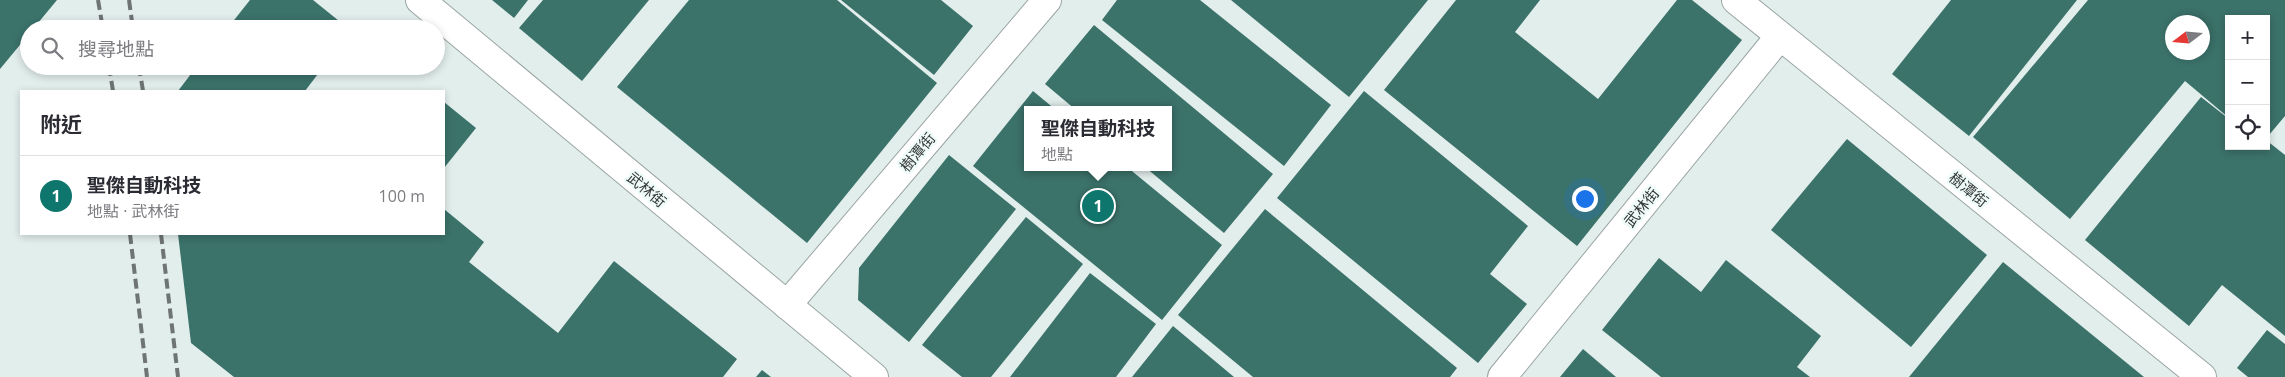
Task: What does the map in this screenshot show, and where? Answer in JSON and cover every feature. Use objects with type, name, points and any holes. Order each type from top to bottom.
[{"type":"street","name":"武林街","points":[[420,0],[444,20]]},
{"type":"street","name":"樹潭街","points":[[787,305],[1047,0]]},
{"type":"street","name":"樹潭街","points":[[1736,0],[2202,377]]},
{"type":"street","name":"武林街","points":[[445,21],[874,377]]},
{"type":"street","name":"武林街","points":[[1502,377],[1780,36]]},
{"type":"building","points":[[0,0],[57,0],[40,20],[20,20],[20,45],[0,69]]},
{"type":"building","points":[[250,0],[313,0],[338,20],[234,20]]},
{"type":"building","points":[[492,0],[528,0],[514,18]]},
{"type":"building","points":[[543,0],[649,0],[582,81],[519,28]]},
{"type":"building","points":[[689,0],[837,0],[937,83],[807,243],[617,87]]},
{"type":"building","points":[[841,0],[941,0],[973,26],[934,75]]},
{"type":"building","points":[[1117,0],[1200,0],[1331,105],[1284,166],[1102,20]]},
{"type":"building","points":[[1231,0],[1428,0],[1349,97]]},
{"type":"building","points":[[1456,0],[1540,0],[1515,32],[1598,99],[1677,0],[1692,0],[1742,40],[1577,246],[1384,90]]},
{"type":"building","points":[[1951,0],[2077,0],[1969,136],[1892,74]]},
{"type":"building","points":[[2088,0],[2285,0],[2285,116],[2270,134],[2270,15],[2225,15],[2225,115],[2185,81],[2070,219],[1973,137]]},
{"type":"building","points":[[1094,25],[1273,174],[1224,233],[1150,171],[1172,171],[1172,106],[1071,106],[1045,84]]},
{"type":"building","points":[[190,75],[317,75],[306,90],[179,90]]},
{"type":"building","points":[[1033,91],[1051,106],[1024,106],[1024,171],[1132,171],[1222,245],[1162,320],[973,166]]},
{"type":"building","points":[[1364,91],[1528,226],[1490,274],[1527,304],[1478,363],[1277,198]]},
{"type":"building","points":[[2201,97],[2225,116],[2225,150],[2270,150],[2270,143],[2285,155],[2285,336],[2222,285],[2189,326],[2085,240]]},
{"type":"building","points":[[445,103],[476,128],[445,167]]},
{"type":"building","points":[[1847,139],[1987,255],[1911,347],[1771,230]]},
{"type":"building","points":[[949,155],[1016,209],[909,342],[858,300],[859,268]]},
{"type":"building","points":[[1265,209],[1457,368],[1450,377],[1253,377],[1178,315]]},
{"type":"building","points":[[445,210],[484,242],[469,262],[558,333],[614,261],[737,359],[723,377],[234,377],[191,343],[178,235],[445,235]]},
{"type":"building","points":[[1026,217],[1083,264],[991,377],[962,377],[922,345]]},
{"type":"building","points":[[1659,258],[1701,292],[1726,260],[1821,336],[1797,367],[1810,377],[1661,377],[1602,330]]},
{"type":"building","points":[[2003,262],[2144,377],[1909,377]]},
{"type":"building","points":[[1090,273],[1156,324],[1116,377],[1010,377]]},
{"type":"building","points":[[1173,326],[1234,377],[1132,377]]},
{"type":"building","points":[[2267,330],[2285,344],[2285,377],[2248,377],[2237,368]]},
{"type":"building","points":[[1583,349],[1616,377],[1560,377]]},
{"type":"building","points":[[762,370],[771,377],[756,377]]},
{"type":"railway","points":[[98,0],[101,20]]},
{"type":"railway","points":[[129,0],[132,20]]},
{"type":"railway","points":[[110,75],[113,90]]},
{"type":"railway","points":[[140,75],[143,90]]},
{"type":"railway","points":[[130,235],[147,377]]},
{"type":"railway","points":[[161,235],[178,377]]},
{"type":"place","name":"聖傑自動科技","points":[[1098,206]]}]
